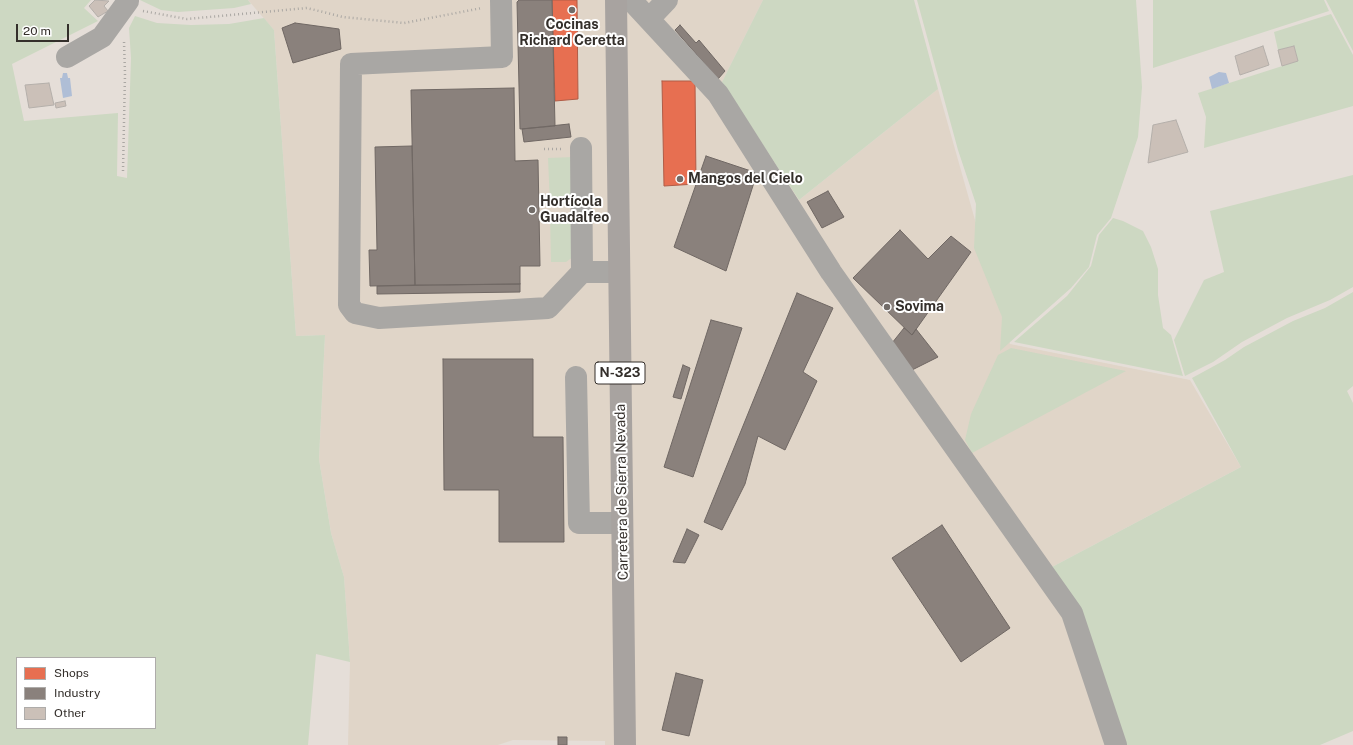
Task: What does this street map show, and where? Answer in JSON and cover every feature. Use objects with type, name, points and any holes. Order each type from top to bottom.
[{"type":"highway","name":"Carretera de Sierra Nevada","points":[[616,0],[625,745]]},
{"type":"street","points":[[631,0],[718,94],[831,272],[1072,613],[1116,745]]},
{"type":"street","points":[[649,19],[667,0]]},
{"type":"street","points":[[495,3],[502,57],[351,64],[349,305],[355,313],[379,318],[548,308],[582,272],[581,148]]},
{"type":"street","points":[[67,57],[102,37],[124,7]]},
{"type":"street","points":[[582,272],[619,272]]},
{"type":"street","points":[[576,377],[579,523],[622,523]]},
{"type":"path","points":[[123,171],[125,47],[124,7],[188,19],[307,8],[343,17],[404,22],[495,3]]},
{"type":"shaded area","points":[[248,0],[763,0],[722,82],[799,200],[938,89],[1010,344],[1190,380],[1241,467],[1052,567],[1124,745],[605,745],[605,741],[513,740],[498,745],[348,745],[350,662],[344,577],[331,533],[319,459],[325,335],[296,336],[274,30]]},
{"type":"green space","points":[[0,0],[91,0],[84,8],[98,21],[12,64],[24,121],[118,113],[117,176],[127,178],[131,58],[129,28],[135,16],[157,23],[191,25],[229,24],[264,18],[274,30],[296,336],[325,335],[319,459],[331,533],[344,577],[350,662],[316,654],[308,745],[0,745]]},
{"type":"green space","points":[[140,0],[248,0],[251,4],[234,8],[178,12],[161,10]]},
{"type":"green space","points":[[763,0],[914,0],[938,89],[799,200],[722,82]]},
{"type":"green space","points":[[917,0],[1136,0],[1142,87],[1138,137],[1111,218],[1097,235],[1089,267],[1071,288],[1000,351],[1002,317],[974,248],[976,204],[958,150]]},
{"type":"green space","points":[[1153,0],[1324,0],[1329,11],[1153,68]]},
{"type":"green space","points":[[1326,0],[1353,0],[1353,51]]},
{"type":"green space","points":[[1331,14],[1353,55],[1353,106],[1204,148],[1206,117],[1198,93],[1298,61],[1294,46],[1278,50],[1274,32]]},
{"type":"green space","points":[[573,157],[573,205],[550,205],[548,158]]},
{"type":"green space","points":[[1353,175],[1353,287],[1330,300],[1287,318],[1242,342],[1213,362],[1185,376],[1174,340],[1204,280],[1224,272],[1210,211]]},
{"type":"green space","points":[[573,213],[573,257],[566,262],[551,262],[550,214]]},
{"type":"green space","points":[[1113,218],[1123,221],[1143,231],[1151,247],[1158,269],[1158,295],[1163,328],[1171,335],[1183,376],[1014,342],[1067,296],[1091,266],[1099,235]]},
{"type":"green space","points":[[1353,292],[1353,386],[1347,391],[1353,403],[1353,731],[1320,745],[1124,745],[1052,567],[1241,467],[1192,378],[1225,360],[1244,347],[1293,321],[1325,308]]},
{"type":"green space","points":[[1011,348],[1126,371],[972,453],[965,440],[971,414],[998,355]]},
{"type":"water","points":[[1219,72],[1226,73],[1229,83],[1212,89],[1209,77]]},
{"type":"water","points":[[63,73],[67,73],[68,78],[70,78],[72,96],[63,98],[60,78],[62,78]]},
{"type":"building: Shops","points":[[552,0],[577,0],[578,99],[555,101]]},
{"type":"building: Shops","points":[[662,81],[695,81],[696,184],[664,186]]},
{"type":"building: Industry","points":[[519,0],[552,0],[555,126],[520,129],[517,2]]},
{"type":"building: Industry","points":[[295,23],[339,29],[341,49],[293,63],[282,28]]},
{"type":"building: Industry","points":[[680,25],[696,43],[699,40],[725,71],[718,79],[675,30]]},
{"type":"building: Industry","points":[[514,88],[515,161],[538,160],[540,266],[520,266],[520,284],[415,285],[411,90]]},
{"type":"building: Industry","points":[[569,124],[571,137],[524,142],[522,129]]},
{"type":"building: Industry","points":[[412,146],[415,285],[370,286],[369,250],[377,250],[375,147]]},
{"type":"building: Industry","points":[[706,156],[757,173],[726,271],[674,247]]},
{"type":"building: Industry","points":[[828,191],[844,217],[822,228],[807,202]]},
{"type":"building: Industry","points":[[900,230],[928,259],[951,236],[971,252],[912,335],[853,278]]},
{"type":"building: Industry","points":[[520,284],[520,292],[377,294],[377,286]]},
{"type":"building: Industry","points":[[797,293],[833,308],[803,372],[817,381],[785,450],[758,436],[745,484],[722,530],[704,522]]},
{"type":"building: Industry","points":[[711,320],[742,328],[693,477],[664,467]]},
{"type":"building: Industry","points":[[904,328],[912,335],[916,329],[938,357],[912,370],[892,343]]},
{"type":"building: Industry","points":[[443,359],[533,359],[533,437],[563,437],[564,542],[499,542],[499,490],[444,490]]},
{"type":"building: Industry","points":[[683,365],[690,368],[681,399],[673,397]]},
{"type":"building: Industry","points":[[942,525],[1010,628],[961,662],[892,558]]},
{"type":"building: Industry","points":[[687,529],[699,535],[685,563],[673,562]]},
{"type":"building: Industry","points":[[676,673],[703,680],[689,736],[662,730]]},
{"type":"building: Industry","points":[[558,737],[567,737],[567,745],[558,745]]},
{"type":"building: Other","points":[[95,0],[109,1],[104,6],[108,11],[98,17],[89,6]]},
{"type":"building: Other","points":[[1263,46],[1269,65],[1240,75],[1235,56]]},
{"type":"building: Other","points":[[1294,46],[1298,61],[1282,66],[1278,50]]},
{"type":"building: Other","points":[[49,83],[54,105],[29,108],[25,85]]},
{"type":"building: Other","points":[[65,101],[66,106],[56,108],[55,103]]},
{"type":"building: Other","points":[[1176,120],[1188,152],[1148,163],[1153,125]]},
{"type":"place","name":"Cocinas Richard Ceretta","points":[[572,10]]},
{"type":"place","name":"Mangos del Cielo","points":[[680,179]]},
{"type":"place","name":"Hortícola Guadalfeo","points":[[532,210]]},
{"type":"place","name":"Sovima","points":[[887,307]]}]
